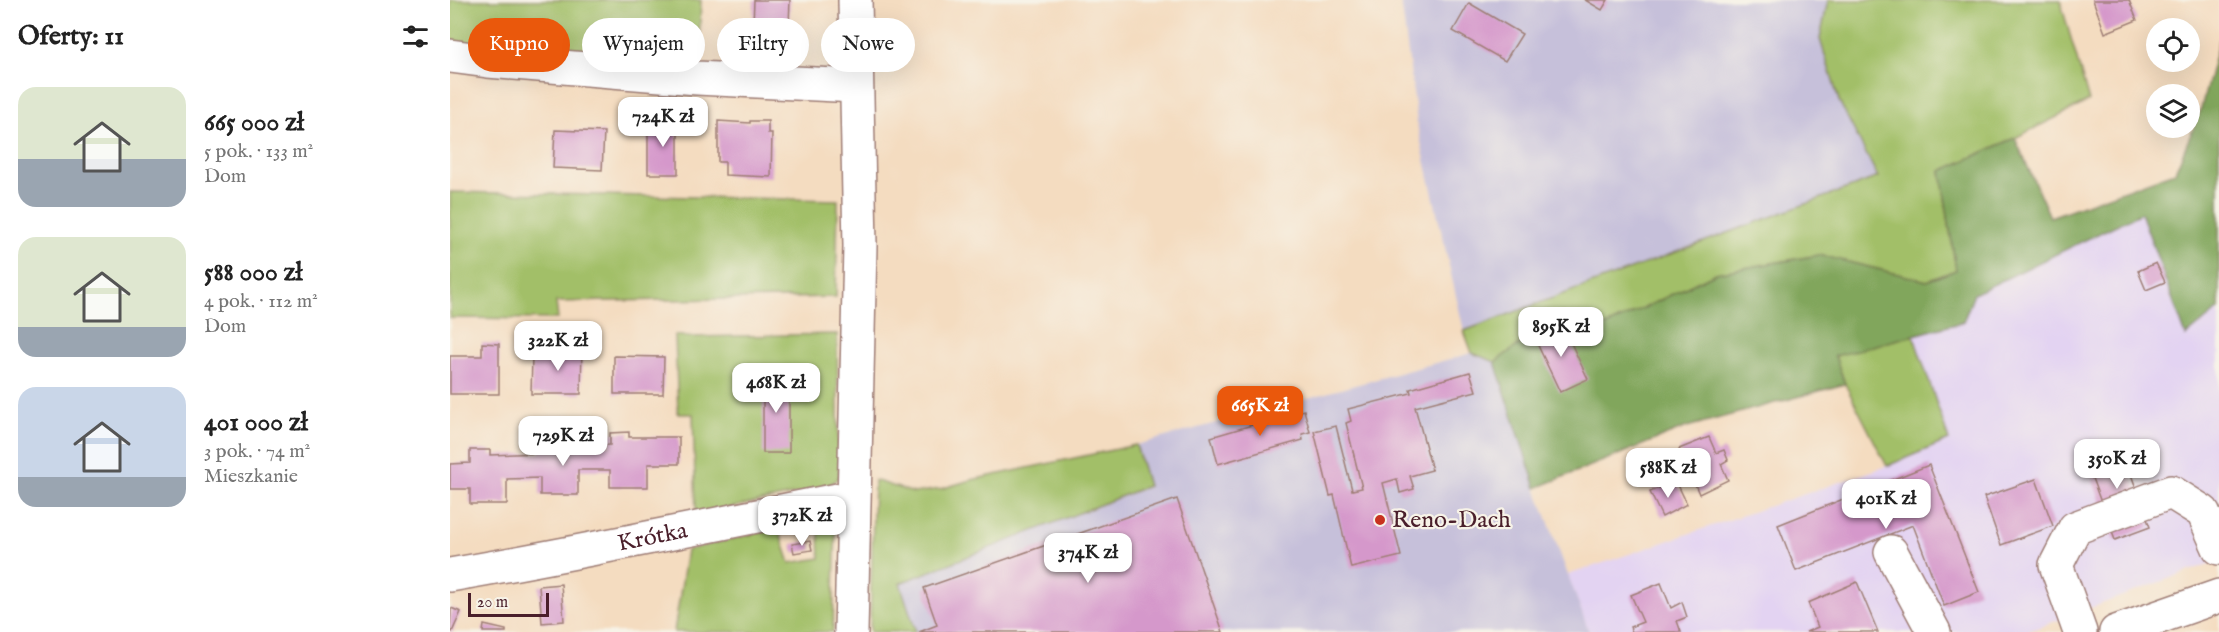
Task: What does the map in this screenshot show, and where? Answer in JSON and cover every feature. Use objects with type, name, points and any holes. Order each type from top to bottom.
[{"type":"street","points":[[851,632],[860,246],[855,0]]},
{"type":"street","points":[[450,56],[697,78],[856,86]]},
{"type":"street","points":[[2080,632],[2056,565],[2075,528],[2171,492],[2203,512],[2219,548]]},
{"type":"street","name":"Krótka","points":[[450,575],[564,556],[681,530],[853,497]]},
{"type":"street","points":[[1891,552],[1934,632]]},
{"type":"street","points":[[2116,632],[2219,596]]},
{"type":"shaded area","points":[[1401,0],[1828,0],[1820,40],[1839,101],[1879,177],[1464,331],[1418,129]]},
{"type":"shaded area","points":[[2141,213],[2186,335],[2219,309],[2219,560],[2026,632],[1589,632],[1568,575],[1887,466],[1949,440],[1913,334],[1963,322],[1974,294]]},
{"type":"shaded area","points":[[1472,353],[1495,362],[1536,488],[1589,632],[916,632],[900,583],[1148,487],[1136,445]]},
{"type":"green space","points":[[450,0],[701,0],[700,18],[582,18],[582,59],[570,58],[570,18],[468,18],[468,49],[450,47]]},
{"type":"green space","points":[[1828,0],[2060,0],[2089,101],[2015,138],[1941,171],[1956,270],[1927,281],[1819,255],[1716,273],[1586,336],[1563,314],[1495,362],[1472,353],[1464,331],[1878,177],[1839,101],[1820,39]]},
{"type":"green space","points":[[2219,40],[2219,309],[2186,336],[2141,213],[1974,294],[1963,322],[1835,356],[1845,384],[1687,427],[1536,488],[1495,362],[1563,313],[1586,336],[1716,273],[1819,255],[1927,281],[1956,270],[1941,171],[2015,138],[2050,217],[2175,172],[2189,138],[2200,138],[2200,112]]},
{"type":"green space","points":[[450,192],[838,200],[836,297],[556,302],[558,319],[450,318]]},
{"type":"green space","points":[[837,334],[839,477],[826,488],[696,515],[693,414],[678,414],[675,335],[689,337]]},
{"type":"green space","points":[[1913,334],[1949,440],[1887,466],[1845,384],[1835,356]]},
{"type":"green space","points":[[1136,445],[1148,486],[900,583],[916,632],[870,632],[874,480],[914,493]]},
{"type":"green space","points":[[836,520],[833,632],[674,632],[687,550],[778,528],[790,563],[820,558],[819,534],[807,521]]},
{"type":"building","points":[[754,0],[790,0],[789,18],[753,18]]},
{"type":"building","points":[[1585,0],[1608,0],[1602,10]]},
{"type":"building","points":[[2093,0],[2129,0],[2137,20],[2105,33]]},
{"type":"building","points":[[1469,3],[1522,34],[1505,61],[1453,31]]},
{"type":"building","points":[[718,121],[750,123],[750,121],[768,121],[768,133],[772,133],[771,177],[725,175],[725,162],[718,162]]},
{"type":"building","points":[[648,122],[678,122],[678,174],[648,174]]},
{"type":"building","points":[[555,130],[604,132],[602,170],[553,168]]},
{"type":"building","points":[[2156,263],[2165,282],[2146,290],[2138,271]]},
{"type":"building","points":[[1562,324],[1588,379],[1560,392],[1534,337]]},
{"type":"building","points":[[482,343],[499,344],[499,394],[450,394],[450,356],[482,356]]},
{"type":"building","points":[[564,344],[582,344],[581,394],[531,394],[532,356],[564,356]]},
{"type":"building","points":[[614,356],[664,357],[663,394],[614,394]]},
{"type":"building","points":[[1470,372],[1476,391],[1415,407],[1432,470],[1410,476],[1414,489],[1400,493],[1397,479],[1383,483],[1401,556],[1351,568],[1334,495],[1330,496],[1314,431],[1336,426],[1352,490],[1362,488],[1346,423],[1351,421],[1348,409],[1411,393],[1410,389]]},
{"type":"building","points":[[763,374],[789,374],[789,453],[763,453]]},
{"type":"building","points":[[1304,410],[1310,432],[1302,434],[1303,440],[1218,464],[1211,437]]},
{"type":"building","points":[[629,432],[629,437],[679,437],[679,464],[648,464],[648,487],[610,487],[610,470],[578,470],[578,495],[540,495],[540,478],[507,479],[507,504],[470,504],[470,489],[450,489],[450,464],[470,463],[470,450],[490,450],[490,455],[540,453],[540,442],[558,441],[558,446],[610,445],[610,433]]},
{"type":"building","points":[[1709,437],[1716,453],[1724,450],[1728,460],[1721,464],[1728,480],[1699,494],[1692,477],[1687,480],[1682,469],[1687,466],[1679,449]]},
{"type":"building","points":[[2119,441],[2150,527],[2115,540],[2083,454]]},
{"type":"building","points":[[1929,465],[1979,592],[1944,606],[1913,525],[1796,571],[1778,525]]},
{"type":"building","points":[[2036,479],[2053,526],[2001,545],[1984,497]]},
{"type":"building","points":[[1669,483],[1671,486],[1677,483],[1687,504],[1662,517],[1650,492]]},
{"type":"building","points":[[1177,499],[1223,632],[919,632],[937,625],[924,588]]},
{"type":"building","points":[[810,541],[812,550],[794,553],[792,544]]},
{"type":"building","points":[[1857,582],[1878,632],[1806,632],[1818,627],[1808,603]]},
{"type":"building","points":[[1661,583],[1671,608],[1682,602],[1687,617],[1677,621],[1681,632],[1632,632],[1630,627],[1643,622],[1631,595]]},
{"type":"building","points":[[561,584],[564,621],[542,623],[539,586]]},
{"type":"building","points":[[451,608],[461,612],[450,632]]},
{"type":"building","points":[[484,625],[506,630],[506,632],[483,632]]},
{"type":"place","name":"Reno-Dach","points":[[1380,520]]}]
